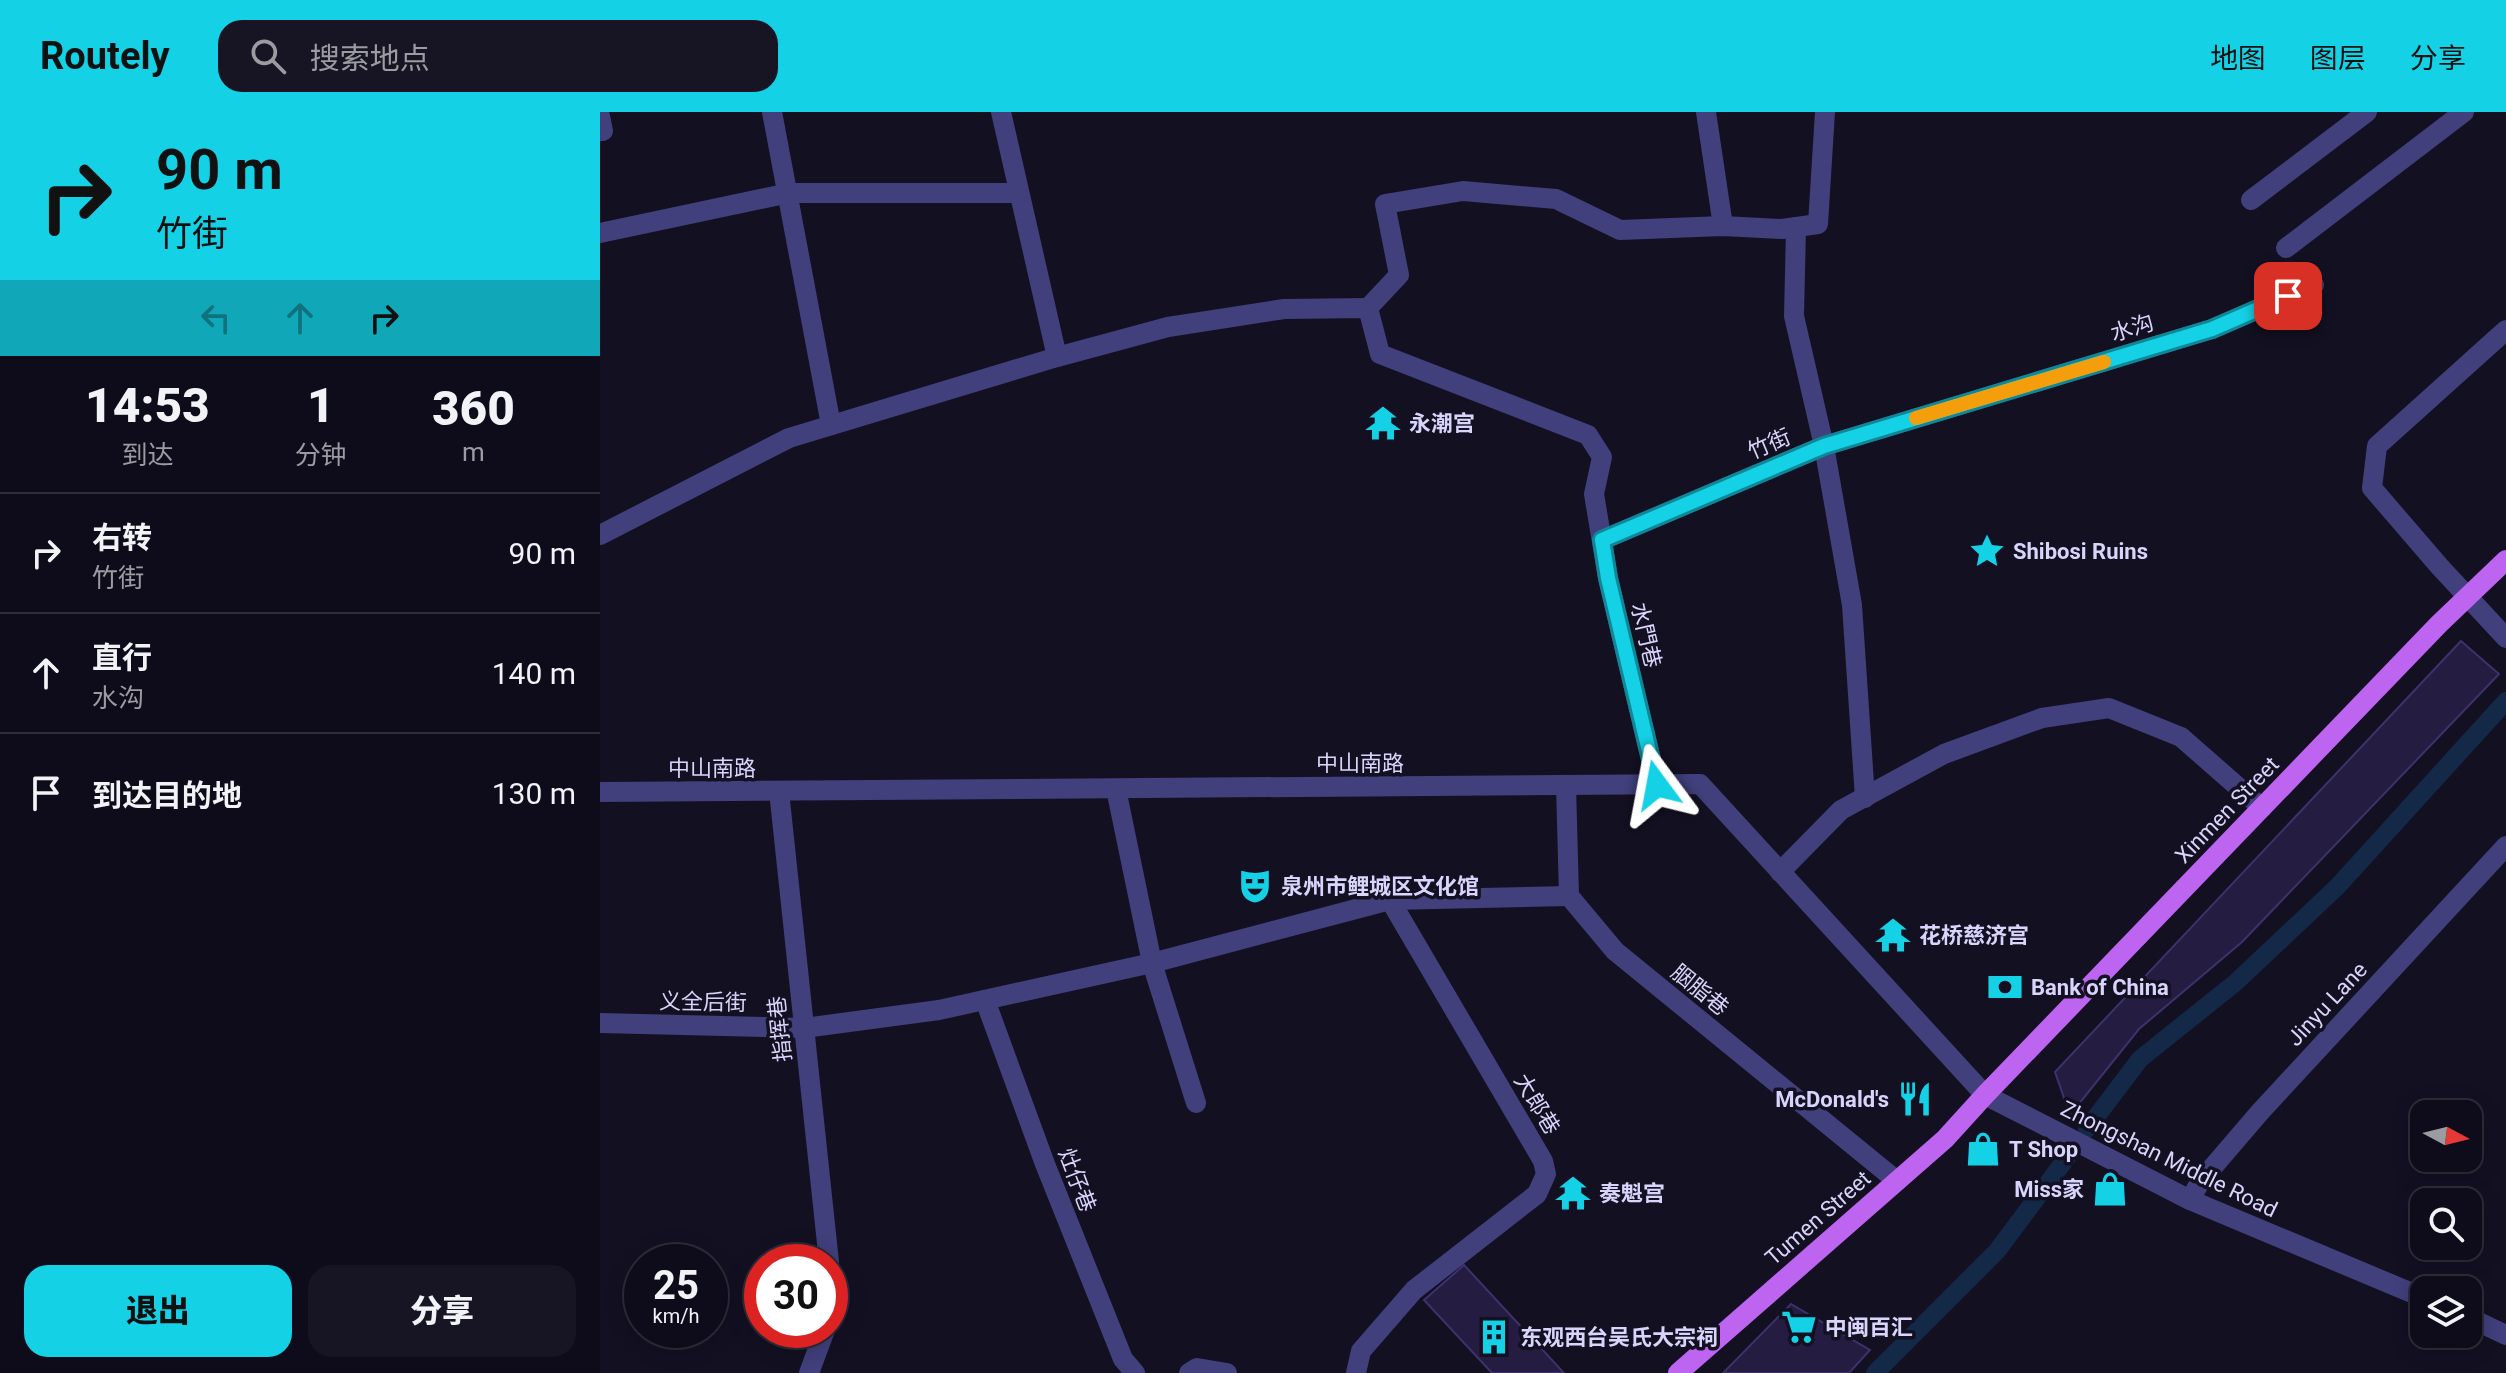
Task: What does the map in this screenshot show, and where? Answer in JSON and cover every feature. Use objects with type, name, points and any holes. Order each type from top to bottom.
[{"type":"main road","name":"Xinmen Street","points":[[1985,1095],[2506,560]]},
{"type":"main road","name":"Tumen Street","points":[[1678,1373],[1945,1139],[1985,1095]]},
{"type":"street","points":[[772,112],[831,425]]},
{"type":"street","points":[[1001,112],[1057,357]]},
{"type":"street","points":[[1706,112],[1723,226]]},
{"type":"street","points":[[600,535],[789,438],[1057,357],[1168,327],[1284,309],[1368,308],[1399,275],[1385,204],[1463,191],[1556,199],[1620,230],[1818,224],[1825,112]]},
{"type":"street","points":[[2251,200],[2367,112]]},
{"type":"street","points":[[2286,248],[2464,112]]},
{"type":"street","points":[[600,116],[603,131],[600,131]]},
{"type":"street","points":[[600,233],[789,193],[1018,193]]},
{"type":"street","points":[[1796,227],[1794,316],[1824,446],[1852,605],[1865,798]]},
{"type":"street","name":"水沟","points":[[1959,405],[2212,329],[2314,285]]},
{"type":"street","name":"水門巷","points":[[1368,308],[1380,354],[1588,435],[1602,457],[1594,494],[1608,578],[1657,785]]},
{"type":"street","points":[[2506,330],[2377,446],[2372,488],[2506,638]]},
{"type":"street","name":"竹街","points":[[1602,540],[1824,446],[1959,405]]},
{"type":"street","points":[[1780,872],[1841,810],[1944,754],[2042,718],[2109,708],[2181,737],[2262,808]]},
{"type":"street","name":"中山南路","points":[[600,792],[1700,784],[1985,1095]]},
{"type":"street","points":[[1566,785],[1569,896]]},
{"type":"street","points":[[1116,789],[1152,963],[1196,1103]]},
{"type":"street","name":"指挥巷","points":[[779,791],[827,1244]]},
{"type":"street","name":"Jinyu Lane","points":[[2190,1200],[2200,1182],[2260,1112],[2506,846]]},
{"type":"street","name":"义全后街","points":[[600,1023],[804,1028],[939,1010],[985,1000],[1152,963],[1390,900],[1569,896]]},
{"type":"street","name":"胭脂巷","points":[[1569,896],[1615,951],[1897,1181]]},
{"type":"street","name":"大郎巷","points":[[1356,1373],[1361,1351],[1414,1290],[1537,1194],[1546,1174],[1543,1161],[1390,900]]},
{"type":"street","name":"灶仔巷","points":[[985,1000],[1056,1192],[1123,1359],[1135,1373]]},
{"type":"street","name":"Zhongshan Middle Road","points":[[1985,1095],[2190,1200],[2410,1292]]},
{"type":"street","points":[[2482,1324],[2506,1335]]},
{"type":"street","points":[[809,1373],[818,1348]]},
{"type":"street","points":[[1189,1373],[1197,1368],[1227,1373]]},
{"type":"building","points":[[2461,641],[2499,674],[2242,942],[2139,1029],[2070,1115],[2055,1072]]},
{"type":"building","name":"东观西台吴氏大宗祠","points":[[1464,1265],[1564,1373],[1492,1373],[1424,1300]]},
{"type":"building","name":"中闽百汇","points":[[1791,1304],[1870,1350],[1849,1373],[1723,1373]]},
{"type":"waterway","points":[[2087,1129],[2140,1059],[2235,983],[2337,887],[2506,701]]},
{"type":"waterway","points":[[1875,1373],[1997,1251],[2068,1156]]},
{"type":"slow traffic","points":[[1916,418],[2104,362]]},
{"type":"place","name":"永潮宫","points":[[1383,423]]},
{"type":"place","name":"Shibosi Ruins","points":[[1987,551]]},
{"type":"place","name":"泉州市鲤城区文化馆","points":[[1255,886]]},
{"type":"place","name":"花桥慈济宫","points":[[1893,935]]},
{"type":"place","name":"Bank of China","points":[[2005,987]]},
{"type":"place","name":"McDonald's","points":[[1915,1099]]},
{"type":"place","name":"T Shop","points":[[1983,1149]]},
{"type":"place","name":"Miss家","points":[[2110,1189]]},
{"type":"place","name":"奏魁宫","points":[[1573,1193]]},
{"type":"place","name":"中闽百汇","points":[[1799,1327]]},
{"type":"place","name":"东观西台吴氏大宗祠","points":[[1494,1337]]},
{"type":"route","points":[[1657,785],[1608,578],[1602,540],[1824,446],[2212,329],[2288,296]]}]
